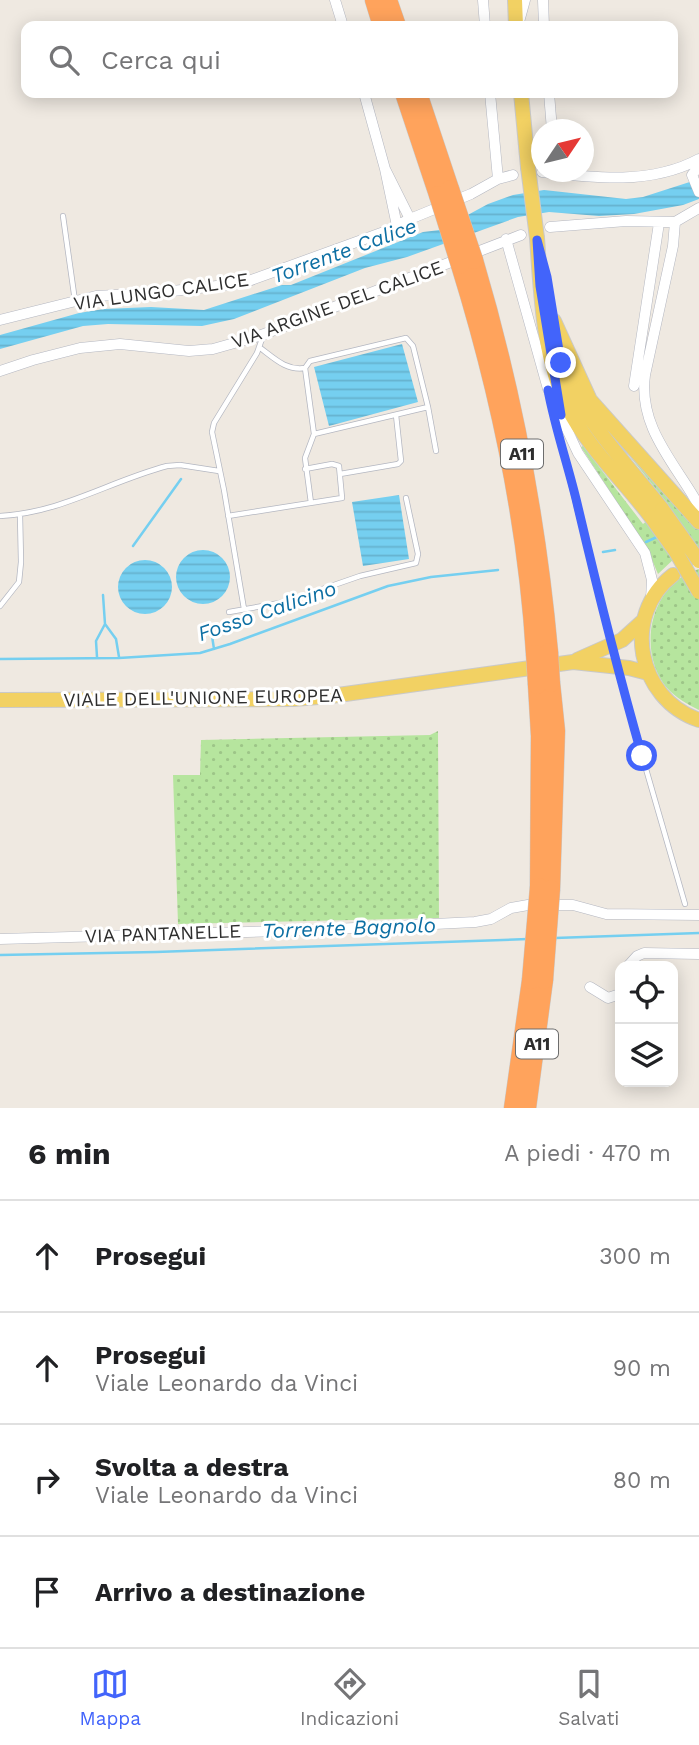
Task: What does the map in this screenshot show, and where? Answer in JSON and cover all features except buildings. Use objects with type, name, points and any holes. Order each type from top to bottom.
[{"type":"highway","points":[[374,0],[380,21]]},
{"type":"highway","points":[[388,0],[395,21]]},
{"type":"highway","name":"A11","points":[[406,98],[444,192]]},
{"type":"highway","name":"A11","points":[[419,98],[444,192],[467,262],[494,329],[522,452],[539,559],[544,684],[556,731],[527,1108]]},
{"type":"highway","name":"A11","points":[[513,1108],[538,980]]},
{"type":"main road","points":[[515,0],[517,21]]},
{"type":"main road","points":[[522,98],[531,128]]},
{"type":"main road","points":[[542,182],[537,239],[540,286],[561,415]]},
{"type":"main road","points":[[537,239],[561,363],[568,383],[579,404],[657,513],[699,592]]},
{"type":"main road","points":[[554,321],[590,400],[699,522]]},
{"type":"main road","points":[[554,374],[580,427],[699,561]]},
{"type":"main road","name":"VIALE DELL'UNIONE EUROPEA","points":[[673,575],[658,589],[651,601],[643,621],[642,647],[648,673],[662,695],[683,713],[699,720]]},
{"type":"main road","name":"VIALE DELL'UNIONE EUROPEA","points":[[573,662],[622,640],[643,621]]},
{"type":"main road","name":"VIALE DELL'UNIONE EUROPEA","points":[[0,700],[293,699],[573,662],[629,668],[648,673]]},
{"type":"main road","points":[[683,713],[699,729]]},
{"type":"street","points":[[335,0],[341,21]]},
{"type":"street","points":[[483,0],[485,21]]},
{"type":"street","points":[[519,21],[525,0]]},
{"type":"street","points":[[543,0],[544,21]]},
{"type":"street","points":[[364,98],[385,169],[397,226]]},
{"type":"street","points":[[490,98],[498,179]]},
{"type":"street","points":[[549,98],[551,119]]},
{"type":"street","points":[[594,178],[644,176],[667,172],[699,159]]},
{"type":"street","points":[[699,166],[693,171],[699,192]]},
{"type":"street","points":[[385,169],[410,219]]},
{"type":"street","name":"VIA LUNGO CALICE","points":[[0,320],[104,295],[155,293],[243,283],[397,226],[471,194],[498,179],[513,175]]},
{"type":"street","points":[[550,227],[626,221],[675,222],[699,208]]},
{"type":"street","points":[[675,222],[673,246],[645,375],[645,390],[656,439],[699,506]]},
{"type":"street","points":[[634,386],[659,223]]},
{"type":"street","name":"VIA ARGINE DEL CALICE","points":[[0,371],[80,348],[120,344],[189,351],[213,349],[264,334],[522,235]]},
{"type":"street","points":[[506,239],[548,390],[578,453],[648,560],[652,580],[651,601]]},
{"type":"street","name":"VIA PANTANELLE","points":[[0,939],[314,930],[475,922],[491,919],[511,908],[528,905],[573,905],[606,914],[699,915]]},
{"type":"street","points":[[632,961],[644,953],[699,954]]},
{"type":"street","points":[[590,987],[608,998],[615,995]]},
{"type":"lane","points":[[63,216],[75,301]]},
{"type":"lane","points":[[244,610],[212,440],[213,426],[264,334]]},
{"type":"lane","points":[[259,347],[293,370],[305,368],[310,362],[406,338],[413,346],[436,451]]},
{"type":"lane","points":[[305,368],[314,434],[307,449],[305,469],[311,503]]},
{"type":"lane","points":[[548,390],[620,679],[685,904]]},
{"type":"lane","points":[[314,434],[428,407]]},
{"type":"lane","points":[[340,474],[398,464],[401,461],[396,415]]},
{"type":"lane","points":[[0,516],[20,515],[61,506],[175,464],[219,471]]},
{"type":"lane","points":[[228,516],[342,498],[337,464],[305,469]]},
{"type":"lane","points":[[229,612],[285,601],[366,575],[416,563],[418,554],[407,498]]},
{"type":"lane","points":[[0,606],[19,582],[20,515]]},
{"type":"lane","points":[[0,694],[27,701]]},
{"type":"green space","points":[[608,429],[699,529],[699,549],[676,557],[658,574],[647,548],[581,447],[583,446],[643,524],[668,504]]},
{"type":"green space","points":[[699,569],[699,710],[674,695],[657,673],[651,638],[659,603],[669,588],[682,577]]},
{"type":"green space","points":[[438,731],[439,918],[178,924],[173,775],[200,775],[201,740],[430,735]]},
{"type":"water","points":[[699,179],[699,199],[683,205],[634,214],[599,216],[549,212],[518,217],[407,257],[365,268],[234,319],[202,326],[83,326],[0,349],[0,335],[79,313],[151,307],[204,310],[282,285],[291,285],[423,232],[440,230],[488,204],[513,195],[544,190],[626,199],[643,197]]},
{"type":"water","points":[[402,344],[418,402],[329,426],[314,367]]},
{"type":"water","points":[[399,495],[409,559],[363,566],[352,502]]},
{"type":"water","points":[[203,550],[222,558],[230,577],[222,596],[203,604],[184,596],[176,577],[184,558]]},
{"type":"water","points":[[145,560],[164,568],[172,587],[164,606],[145,614],[126,606],[118,587],[126,568]]},
{"type":"waterway","points":[[133,546],[181,479]]},
{"type":"waterway","name":"Fosso Calicino","points":[[646,542],[659,536]]},
{"type":"waterway","name":"Fosso Calicino","points":[[603,552],[615,550]]},
{"type":"waterway","name":"Fosso Calicino","points":[[0,659],[119,658],[200,653],[388,586],[431,577],[498,570]]},
{"type":"waterway","points":[[103,595],[105,624],[116,639],[119,657]]},
{"type":"waterway","points":[[210,623],[214,649]]},
{"type":"waterway","points":[[97,657],[96,641],[105,624]]},
{"type":"waterway","name":"Torrente Bagnolo","points":[[555,938],[699,933]]},
{"type":"waterway","name":"Torrente Bagnolo","points":[[0,955],[528,939]]},
{"type":"route","points":[[561,363],[547,277],[537,240],[540,286],[561,415],[548,390],[552,412],[642,756]]},
{"type":"water label","name":"Torrente Calice","points":[[344,251]]}]
